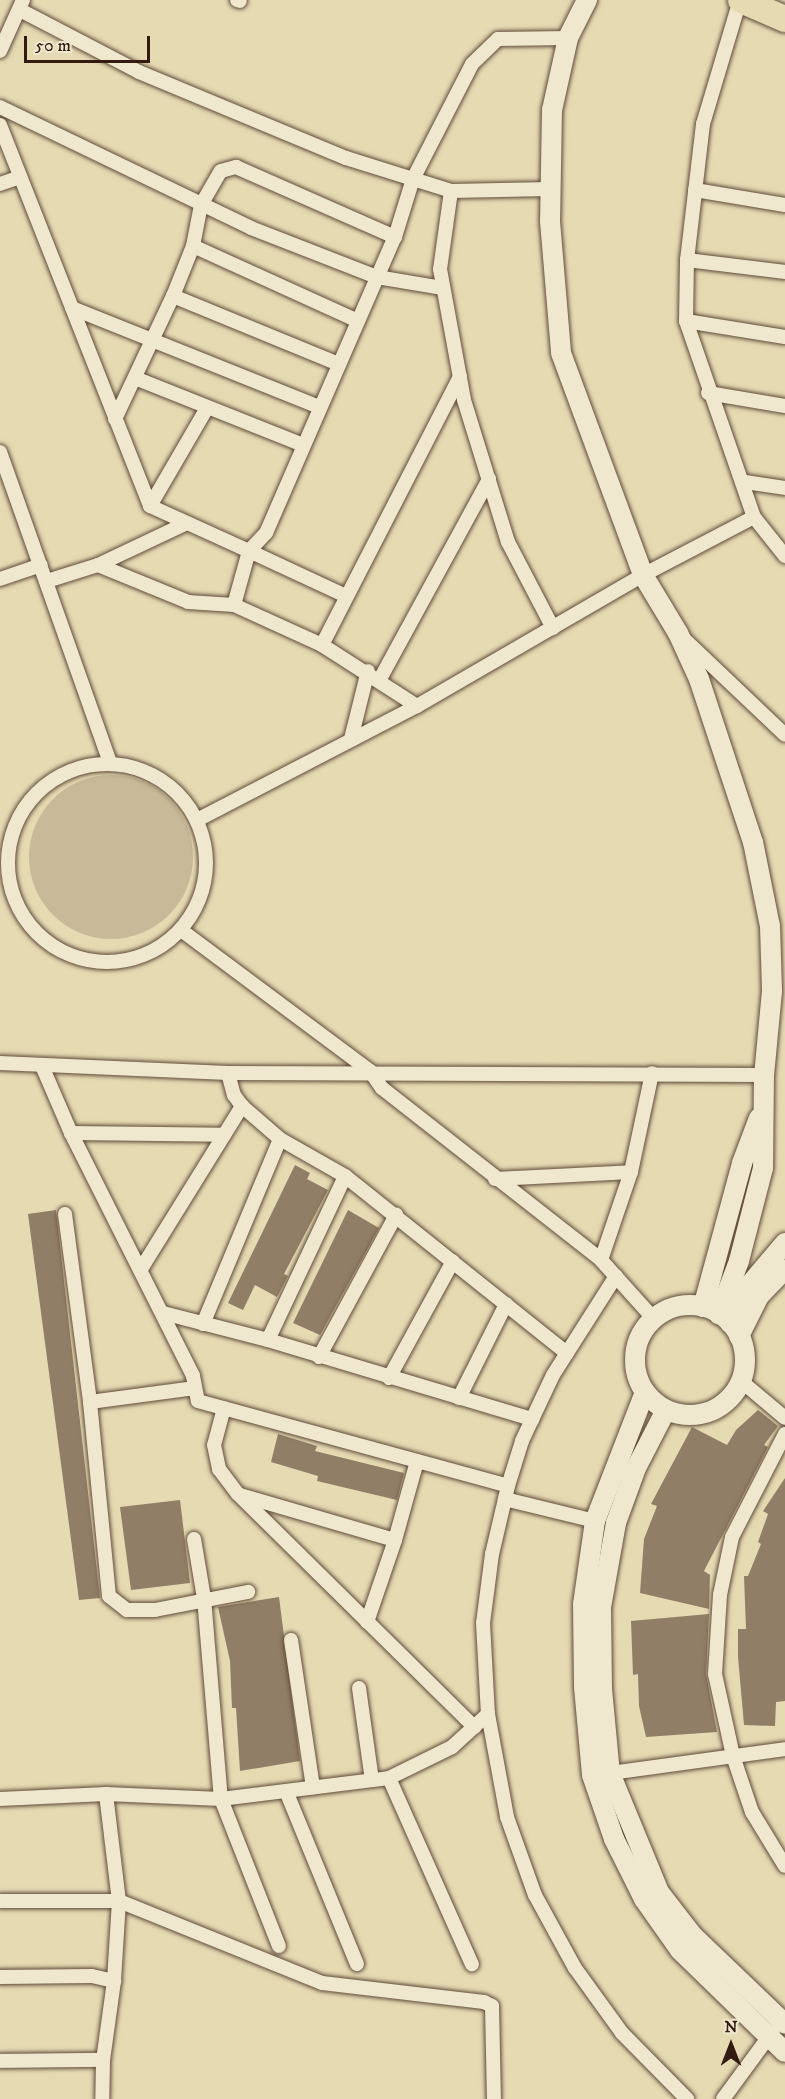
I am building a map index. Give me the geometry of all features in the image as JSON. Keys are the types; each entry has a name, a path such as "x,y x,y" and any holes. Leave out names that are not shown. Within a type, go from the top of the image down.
{"highway":[{"path":"741,0 785,19"}],"street":[{"path":"587,0 568,38 552,110 550,189 561,353 643,575 678,633 699,679 753,842 770,926 772,991 764,1075 763,1168 723,1320 744,1351 741,1382 732,1397 701,1414 666,1410 645,1392 635,1362 644,1331 654,1319 669,1310 723,1320 759,1296 785,1269"},
{"path":"741,0 702,124 687,260 686,321 708,393 745,482 753,517 785,556"},
{"path":"0,51 21,5 139,72 346,158 451,191 550,189"},
{"path":"234,605 249,551 266,533 395,237 413,179 472,64 498,39 568,38"},
{"path":"0,107 201,205 377,277 444,288"},
{"path":"0,125 150,506 346,596"},
{"path":"115,418 173,296 193,246 201,205 221,171 231,166 395,237"},
{"path":"0,184 20,177"},
{"path":"695,190 785,205"},
{"path":"451,191 440,269 460,376 508,542 553,628"},
{"path":"193,246 358,321"},
{"path":"687,260 785,272"},
{"path":"173,296 339,364"},
{"path":"72,308 320,407"},
{"path":"686,321 785,337"},
{"path":"322,645 460,376"},
{"path":"135,378 303,445"},
{"path":"708,393 785,406"},
{"path":"150,506 207,408"},
{"path":"0,452 110,763"},
{"path":"351,739 374,675 489,479"},
{"path":"745,482 785,488"},
{"path":"197,820 417,706 643,575 753,517"},
{"path":"47,580 98,566 188,522"},
{"path":"0,579 41,565"},
{"path":"98,566 188,602 234,605 322,645 374,675 417,706"},
{"path":"678,633 785,735"},
{"path":"110,763 137,768 161,780 182,797 197,820 207,866 203,889 181,930 158,948 132,959 103,962 75,957 49,945 28,925 14,901 3,873 8,844 14,827 33,795 56,777 82,766 110,763"},
{"path":"181,930 370,1071 382,1088 601,1260 654,1319"},
{"path":"0,1063 228,1073 370,1071 764,1075"},
{"path":"42,1066 71,1132 163,1313 195,1388 198,1401 417,1461 595,1521"},
{"path":"228,1073 234,1095 242,1106 280,1139 345,1176 567,1353"},
{"path":"601,1260 631,1172 652,1073"},
{"path":"141,1269 242,1106"},
{"path":"71,1132 225,1135"},
{"path":"202,1324 280,1139"},
{"path":"495,1179 631,1172"},
{"path":"268,1341 345,1176"},
{"path":"65,1214 90,1402 109,1596 127,1610 155,1610 204,1598 248,1592"},
{"path":"318,1357 396,1215"},
{"path":"723,1320 747,1287 785,1243"},
{"path":"389,1378 453,1261"},
{"path":"616,1276 567,1353 532,1419 507,1492 483,1623 488,1714 507,1817 535,1895 575,1968 622,2033 687,2099"},
{"path":"459,1398 506,1304"},
{"path":"163,1313 268,1341 532,1419"},
{"path":"741,1382 785,1418"},
{"path":"90,1402 195,1388"},
{"path":"645,1392 595,1521 583,1604 584,1687 614,1839 644,1899 680,1950 785,2052"},
{"path":"224,1408 213,1445 219,1469 238,1494 474,1727"},
{"path":"666,1410 636,1468 616,1523 601,1607 601,1774 659,1892 693,1936 784,2021 768,2037 723,2099"},
{"path":"785,1434 732,1537 720,1595 715,1674 733,1756 752,1812 785,1866"},
{"path":"367,1622 395,1540 417,1461"},
{"path":"238,1494 395,1540"},
{"path":"194,1539 204,1598 221,1799 279,1946"},
{"path":"291,1640 313,1787"},
{"path":"359,1688 372,1780"},
{"path":"0,1799 106,1794 221,1799 389,1778 452,1747 488,1714"},
{"path":"601,1774 785,1749"},
{"path":"389,1778 472,1964"},
{"path":"286,1791 357,1964"},
{"path":"102,2099 102,2060 114,1981 120,1901 106,1794"},
{"path":"0,1900 120,1901 321,1983 484,2002 492,2006 494,2099"},
{"path":"0,1977 92,1976 114,1981"},
{"path":"0,2061 102,2060"}],"shaded area":[{"path":"111,775 142,782 169,799 186,826 193,857 186,888 169,915 142,932 111,939 80,932 53,915 36,888 29,857 36,826 53,799 80,782"}],"building":[{"path":"295,1165 310,1173 307,1179 328,1190 284,1274 288,1276 277,1297 255,1285 243,1310 228,1303"},
{"path":"56,1210 100,1598 79,1600 28,1214"},
{"path":"348,1210 379,1228 320,1335 293,1323"},
{"path":"758,1410 778,1426 764,1445 768,1447 704,1571 710,1575 709,1609 640,1593 644,1539 657,1506 651,1504 692,1427 727,1445 736,1430"},
{"path":"278,1434 317,1446 315,1451 404,1473 397,1500 317,1481 318,1476 271,1462"},
{"path":"785,1478 785,1701 776,1702 775,1726 744,1725 738,1629 746,1629 744,1576 748,1576 761,1544 758,1542 768,1514 763,1511"},
{"path":"180,1500 190,1583 131,1590 120,1507"},
{"path":"279,1597 300,1761 240,1771 236,1708 232,1708 230,1661 218,1607"},
{"path":"709,1614 706,1674 717,1732 646,1737 639,1706 638,1674 633,1675 631,1621"}]}
